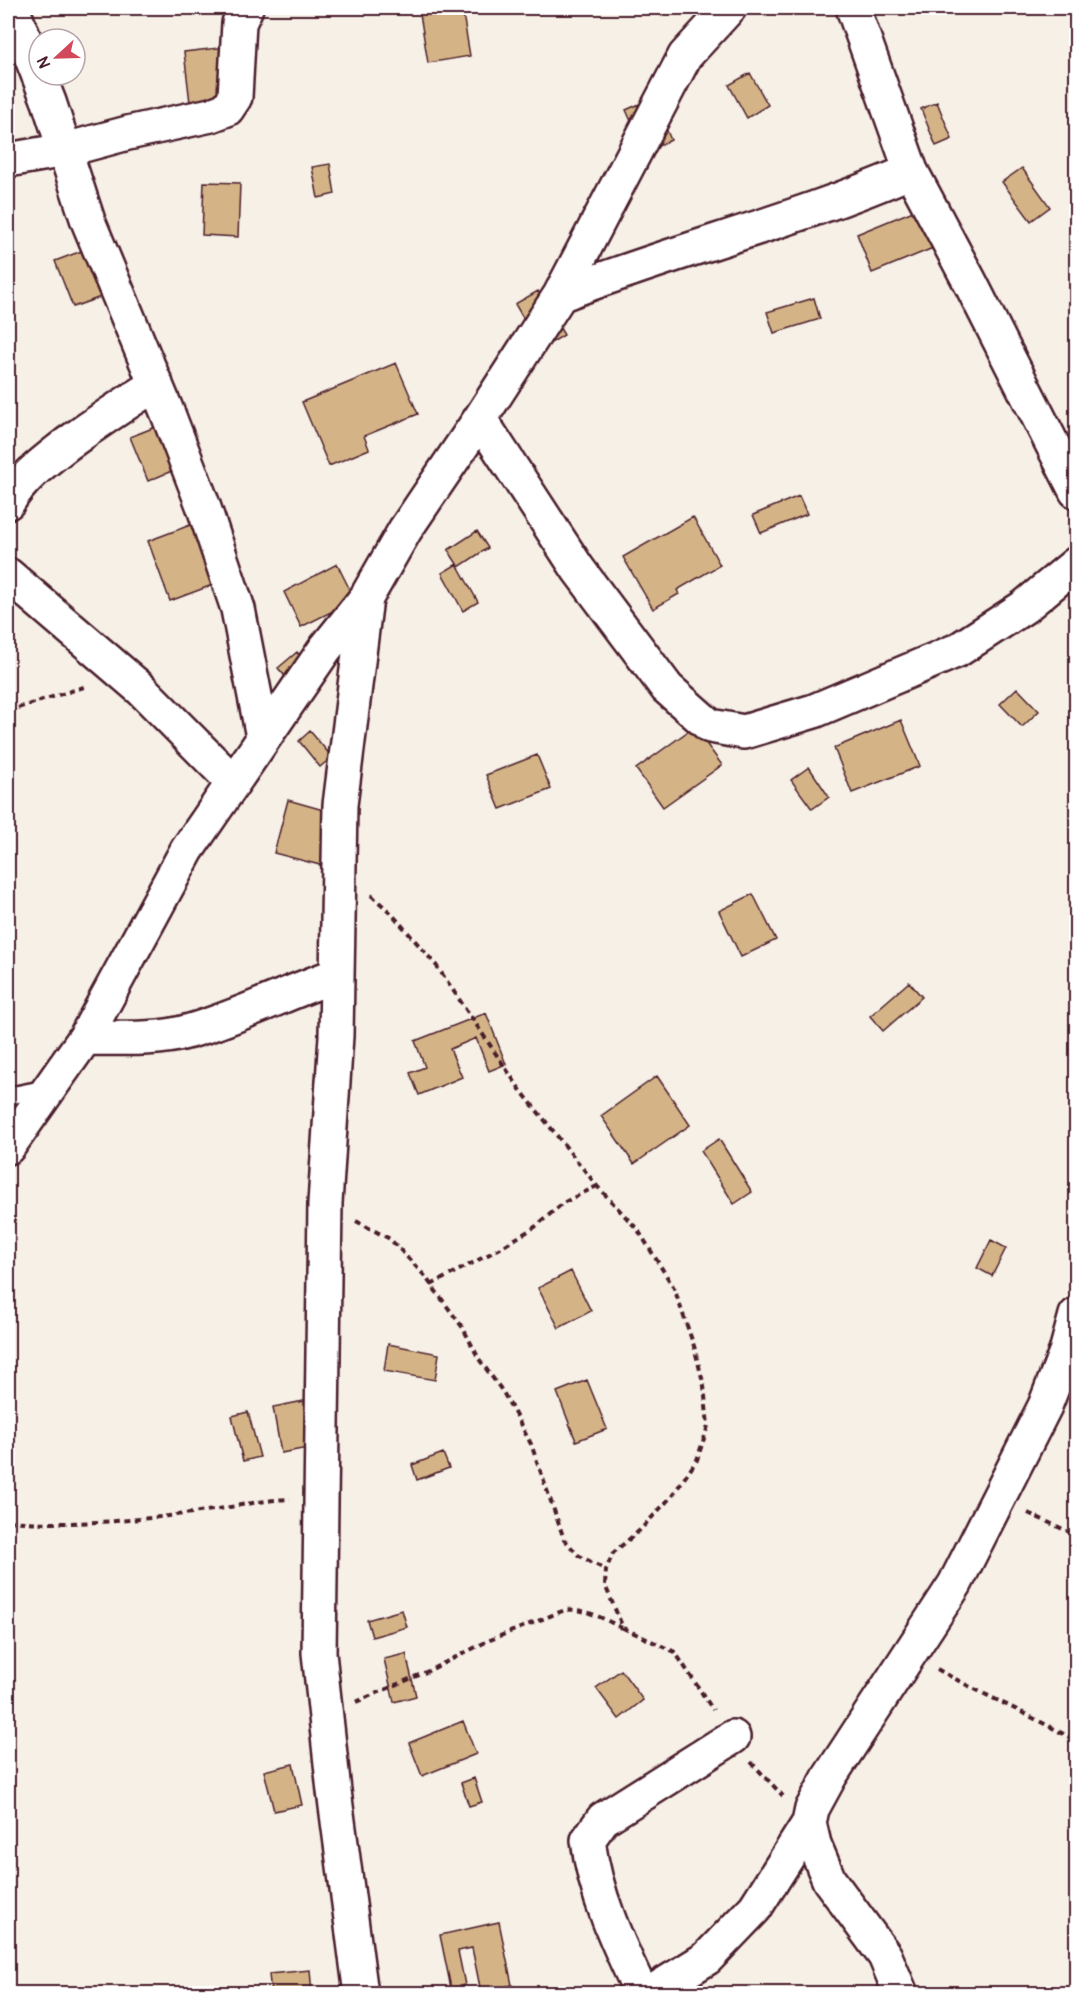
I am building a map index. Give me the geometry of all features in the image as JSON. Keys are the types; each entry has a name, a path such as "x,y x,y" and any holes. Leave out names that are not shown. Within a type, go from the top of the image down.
{"street":[{"path":"12,8 49,102 88,221 156,384 203,505 238,609 263,737"},
{"path":"8,160 65,150 128,133 211,115 226,109 235,97 239,23 246,8"},
{"path":"8,1147 85,1038 187,850 325,649 366,598 405,530 560,295 685,57 729,8"},
{"path":"853,8 911,171 1077,491"},
{"path":"560,295 610,275 802,214 858,194 911,171"},
{"path":"8,502 18,485 37,467 102,419 156,384"},
{"path":"480,419 578,569 653,670 667,688 710,726 744,732 814,711 958,650 1024,607 1077,564"},
{"path":"8,575 127,677 232,782"},
{"path":"362,1994 325,1716 319,1653 325,1203 336,1036 340,805 366,598"},
{"path":"85,1038 150,1037 189,1032 337,975"},
{"path":"649,1994 707,1958 755,1908 809,1822 812,1809 830,1776 955,1584 1045,1406 1066,1352 1077,1315"},
{"path":"642,1994 618,1946 600,1900 588,1840 603,1819 733,1737"},
{"path":"809,1822 814,1844 829,1880 885,1956 901,1994"}],"lane":[{"path":"8,1096 51,1087"}],"path":[{"path":"8,711 80,687 127,677"},
{"path":"339,866 391,913 436,965 519,1088 597,1186 638,1230 674,1288 694,1346 704,1386 708,1426 697,1460 672,1496 640,1530 613,1553 606,1570 605,1585 623,1628"},
{"path":"431,1285 535,1227 563,1203 597,1186"},
{"path":"325,1203 390,1239 424,1275 463,1328 479,1359 503,1392 531,1444 564,1539 578,1554 606,1570"},
{"path":"8,1521 46,1524 128,1522 267,1500 320,1498"},
{"path":"999,1499 1077,1535"},
{"path":"325,1716 426,1672 490,1640 565,1610 576,1609 596,1615 675,1652 707,1702 754,1766 809,1822"},
{"path":"910,1654 983,1695 1019,1710 1077,1741"}],"building":[{"path":"419,8 462,8 470,56 428,63"},
{"path":"227,47 234,106 191,111 184,52"},
{"path":"750,73 768,105 747,118 729,85"},
{"path":"653,98 671,140 645,152 626,110"},
{"path":"937,102 952,139 936,146 921,109"},
{"path":"330,164 335,194 318,198 312,167"},
{"path":"1022,168 1050,207 1031,221 1002,182"},
{"path":"204,182 240,183 238,237 202,235"},
{"path":"918,209 933,248 872,273 857,234"},
{"path":"95,246 112,293 73,307 55,261"},
{"path":"538,291 564,335 541,349 515,304"},
{"path":"814,298 820,319 774,333 767,312"},
{"path":"396,363 418,414 364,436 369,449 329,466 302,402"},
{"path":"168,422 186,465 148,481 130,437"},
{"path":"799,496 807,514 761,533 753,515"},
{"path":"693,517 720,565 677,590 679,594 653,609 623,557"},
{"path":"193,524 215,584 170,601 148,541"},
{"path":"477,531 488,548 459,567 448,550"},
{"path":"337,564 355,600 301,627 284,592"},
{"path":"457,564 478,602 463,611 442,573"},
{"path":"297,652 322,681 303,697 278,668"},
{"path":"1017,688 1039,711 1022,727 1000,704"},
{"path":"901,720 920,766 852,793 834,748"},
{"path":"694,727 722,765 663,807 636,769"},
{"path":"310,731 332,757 320,767 299,741"},
{"path":"537,755 551,789 500,809 486,775"},
{"path":"809,767 829,797 812,809 791,780"},
{"path":"288,800 334,813 320,865 274,853"},
{"path":"753,894 776,940 741,957 719,911"},
{"path":"909,982 922,997 883,1031 870,1016"},
{"path":"486,1013 506,1064 489,1071 476,1038 450,1049 462,1077 419,1095 410,1073 425,1067 415,1041"},
{"path":"657,1076 690,1125 634,1164 601,1116"},
{"path":"719,1139 752,1192 734,1204 701,1151"},
{"path":"991,1240 1006,1248 992,1276 977,1268"},
{"path":"571,1271 591,1311 559,1328 538,1288"},
{"path":"388,1344 439,1354 435,1380 384,1371"},
{"path":"587,1380 607,1429 576,1441 557,1392"},
{"path":"304,1401 313,1447 281,1453 273,1407"},
{"path":"248,1412 260,1457 243,1461 232,1416"},
{"path":"443,1453 449,1468 417,1480 412,1465"},
{"path":"402,1610 407,1627 372,1637 367,1620"},
{"path":"406,1654 416,1696 394,1702 384,1659"},
{"path":"621,1670 643,1700 619,1719 596,1688"},
{"path":"463,1721 476,1754 422,1776 409,1743"},
{"path":"293,1764 302,1805 274,1811 264,1771"},
{"path":"474,1778 482,1802 469,1806 461,1783"},
{"path":"499,1922 512,1985 481,1992 472,1948 458,1951 465,1985 451,1988 440,1935"},
{"path":"310,1970 312,1994 271,1994 269,1974"}]}
